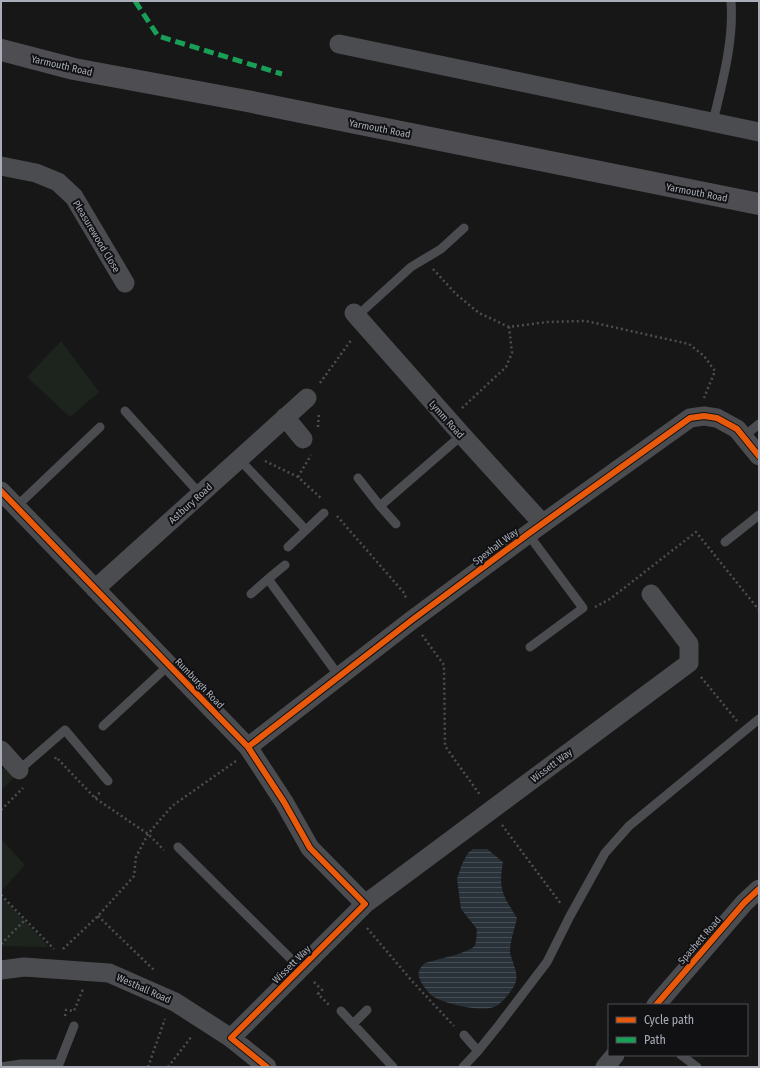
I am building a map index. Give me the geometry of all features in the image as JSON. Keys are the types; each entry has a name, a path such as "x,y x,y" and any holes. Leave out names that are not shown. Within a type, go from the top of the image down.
{"highway":[{"name":"Yarmouth Road","path":"1,50 74,69 247,101 759,204"}],"street":[{"path":"339,44 759,132"},
{"name":"Pleasurewood Close","path":"1,166 36,172 58,182 74,197 125,283"},
{"name":"Lymm Road","path":"355,314 462,435 535,529"},
{"name":"Astbury Road","path":"95,589 307,398"},
{"path":"704,416 717,418 737,429 759,456"},
{"name":"Spexhall Way","path":"249,749 412,620 535,529 690,418 704,416"},
{"path":"285,417 303,439"},
{"name":"Rumburgh Road","path":"1,491 249,749 284,802 310,848 360,909"},
{"path":"651,594 689,644 689,663"},
{"name":"Wissett Way","path":"232,1038 360,909 689,663"},
{"path":"1,750 24,777"},
{"name":"Spashett Road","path":"657,1004 744,903 759,889"},
{"name":"Westhall Road","path":"1,970 24,967 109,973 174,1002 232,1038 266,1067"},
{"path":"605,1067 614,1056"}],"lane":[{"path":"713,122 727,63 732,18 731,1"},
{"path":"355,314 411,267 441,249 464,228"},
{"path":"125,411 200,494"},
{"path":"744,437 759,424"},
{"path":"17,506 100,427"},
{"path":"380,506 462,435"},
{"path":"243,455 306,530"},
{"path":"358,478 396,524"},
{"path":"288,546 328,512"},
{"path":"724,542 759,515"},
{"path":"530,647 583,608 535,529"},
{"path":"251,594 284,565"},
{"path":"268,579 340,676"},
{"path":"102,726 169,665"},
{"path":"463,1067 478,1051 547,962 570,916 605,853 629,826 759,719"},
{"path":"24,777 65,730 108,781"},
{"path":"178,847 301,969"},
{"path":"353,1024 367,1010"},
{"path":"341,1011 393,1067"},
{"path":"1,1067 20,1064 59,1064 74,1026"},
{"path":"464,1035 478,1051"},
{"path":"682,1056 697,1067"}],"path":[{"path":"423,259 456,294 479,313 509,327 548,322 586,321 689,344 704,356 715,371 702,402 704,416"},
{"path":"449,421 506,367 512,353 509,327"},
{"path":"243,455 298,477 327,504"},
{"path":"328,512 405,594 412,620 444,665 444,746 570,916"},
{"path":"583,608 592,609 610,599 696,532 759,610"},
{"path":"689,663 745,730"},
{"path":"63,949 98,916 134,876 136,857 148,834 172,806 249,749"},
{"path":"51,763 56,758 95,798 148,834 165,851 178,847"},
{"path":"1,810 24,777"},
{"path":"1,895 54,950"},
{"path":"360,909 412,981 464,1035"},
{"path":"98,916 159,976"},
{"path":"1,944 25,920"},
{"path":"301,969 322,990 318,994 337,1013 341,1011"},
{"path":"74,1026 63,1023 66,1010 74,1011 83,988"},
{"path":"148,1067 165,1019"},
{"path":"168,1067 194,1034"}],"shaded area":[{"path":"61,341 99,392 70,417 27,377"},
{"path":"5,768 14,778 1,790 1,770"},
{"path":"1,839 25,865 1,891"},
{"path":"473,849 487,849 503,862 501,879 503,892 517,918 510,951 516,973 516,982 504,1000 496,1006 483,1009 455,1005 440,1000 429,993 419,978 420,969 425,963 467,951 475,945 477,929 461,909 457,879 462,864 468,853"},
{"path":"1,896 49,947 1,946"}],"marked path":[{"path":"135,1 158,36 282,74"}],"cycle path":[{"path":"248,747 412,620 528,534 690,418 704,416 717,418 737,429 759,456"},
{"path":"1,491 248,747 284,802 310,848 365,904 231,1038 267,1067"},
{"path":"657,1004 744,903 759,889"}]}
